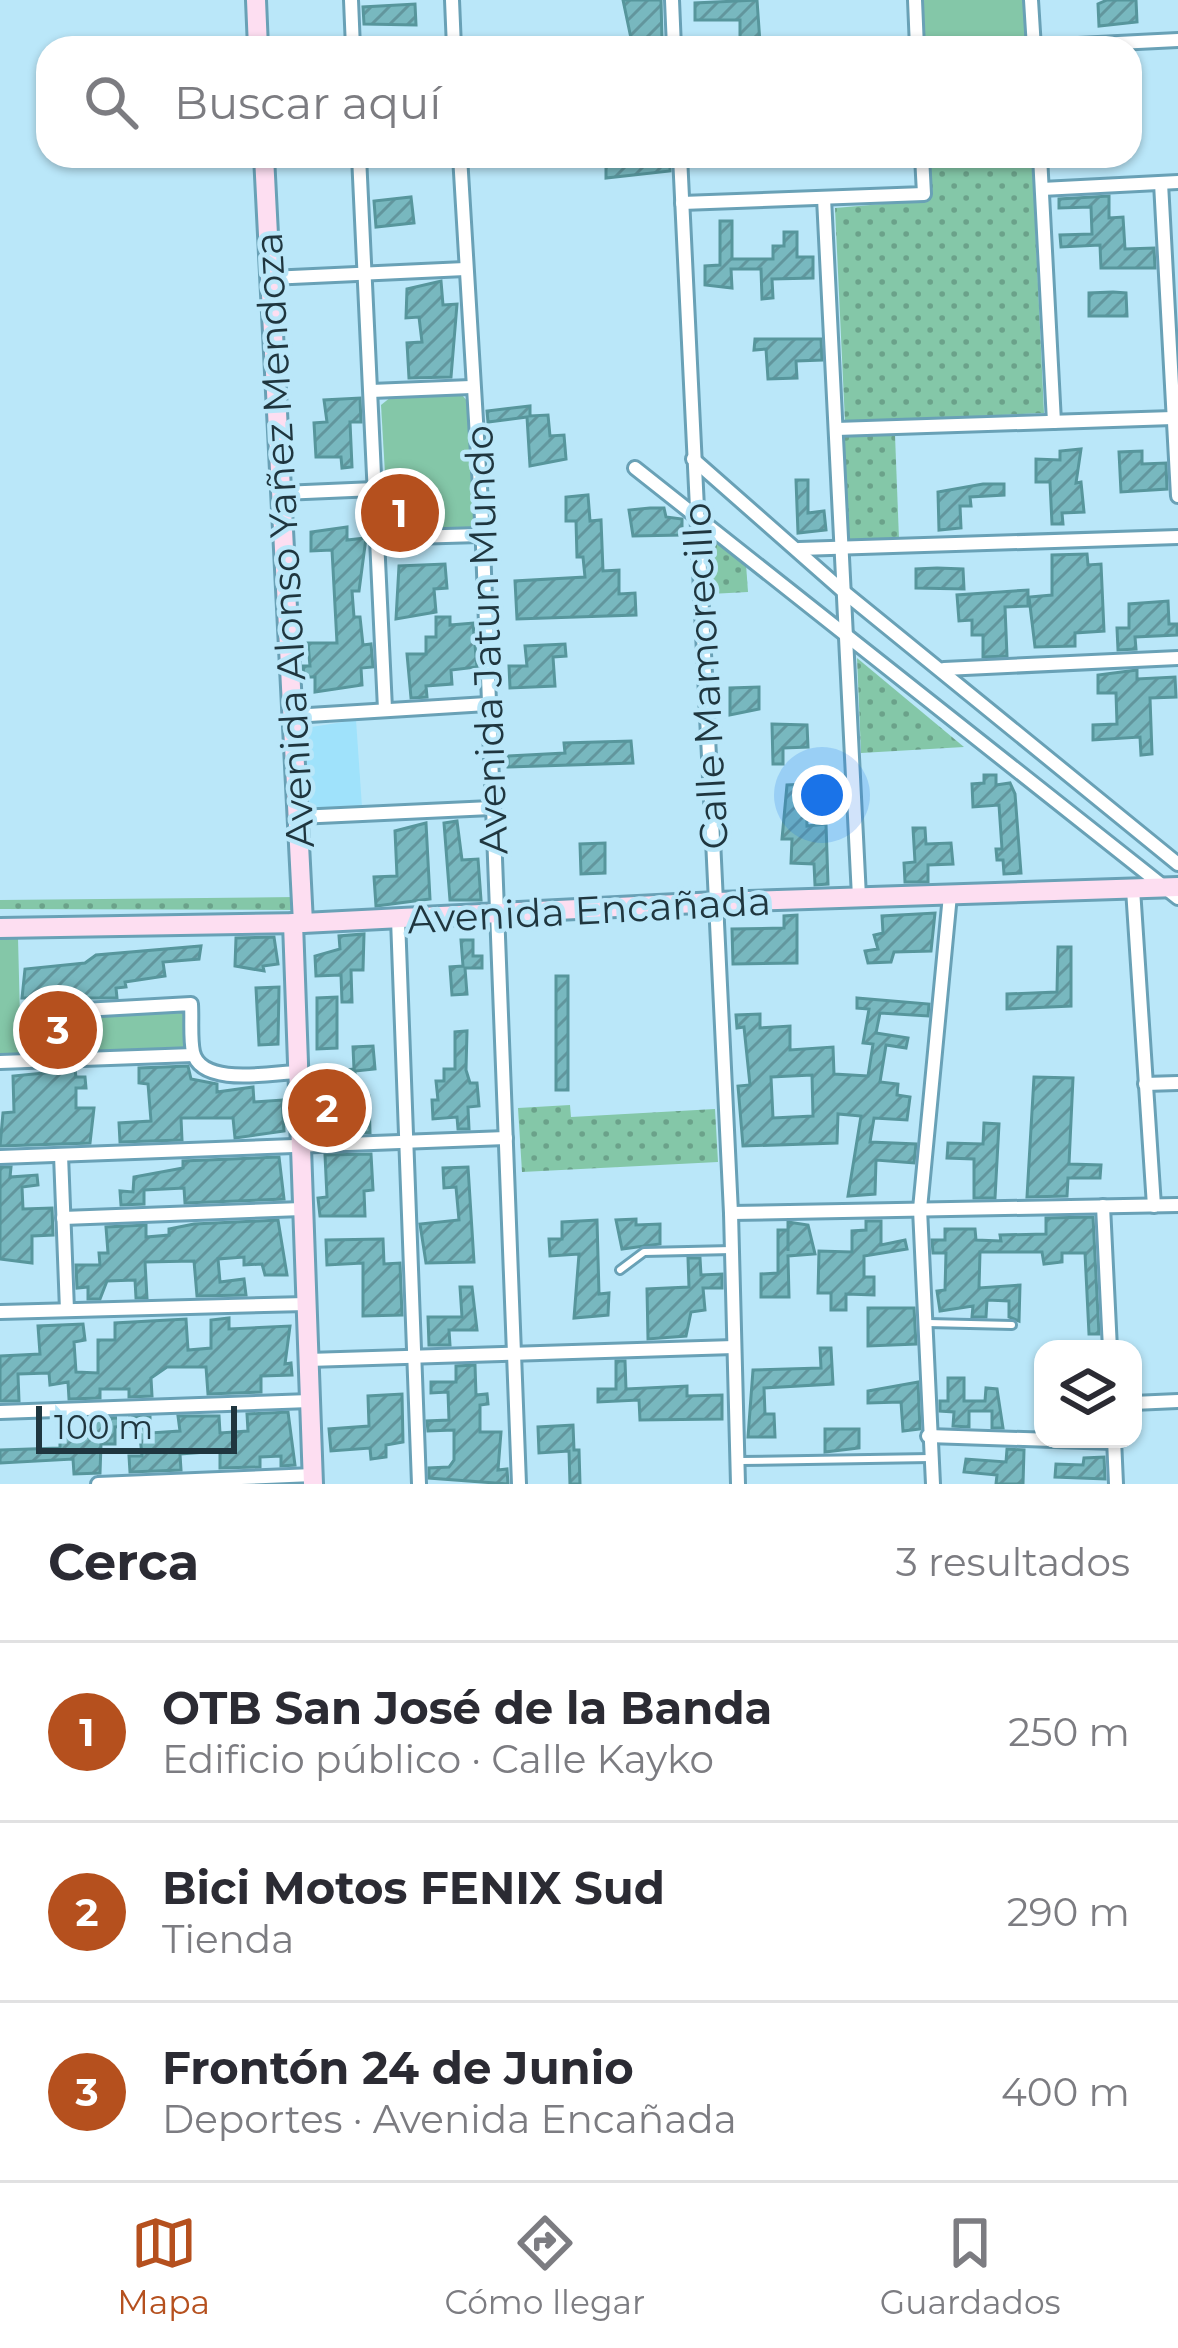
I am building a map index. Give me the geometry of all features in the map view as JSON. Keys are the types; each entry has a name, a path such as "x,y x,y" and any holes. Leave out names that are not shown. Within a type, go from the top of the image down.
{"main road":[{"path":"256,0 258,36"},
{"name":"Avenida Alonso Yañez Mendoza","path":"265,168 298,817 297,1072 313,1480"},
{"name":"Avenida Encañada","path":"0,928 298,923 717,902 1174,891"}],"street":[{"path":"351,0 352,36"},
{"path":"452,0 454,36"},
{"path":"672,0 674,36"},
{"path":"915,0 916,36"},
{"path":"1031,0 1033,36"},
{"path":"1142,42 1178,40"},
{"path":"360,168 385,709"},
{"name":"Avenida Jatun Mundo","path":"461,168 498,915 518,1484"},
{"name":"Calle Mamorecillo","path":"681,168 731,1213 738,1484"},
{"path":"682,203 924,194 923,168"},
{"path":"1041,168 1054,422"},
{"path":"1042,189 1178,182"},
{"path":"1161,183 1178,496"},
{"path":"824,198 860,897"},
{"path":"270,278 465,269"},
{"path":"370,391 471,387"},
{"path":"836,429 1173,418"},
{"path":"693,459 844,592 1178,864"},
{"path":"635,468 696,511 1174,891"},
{"path":"282,493 375,488"},
{"path":"377,538 480,535"},
{"path":"799,549 1178,537"},
{"path":"943,669 1178,658"},
{"path":"293,716 487,704"},
{"path":"298,817 491,808"},
{"path":"1133,889 1154,1206"},
{"path":"933,1484 920,1209 950,896"},
{"path":"398,919 418,1484"},
{"path":"47,1012 191,1004 193,1055 200,1067 218,1074 297,1072"},
{"path":"0,1062 193,1055"},
{"path":"1145,1084 1178,1083"},
{"path":"0,1157 506,1138"},
{"path":"61,1155 67,1310"},
{"path":"731,1213 1178,1205"},
{"path":"1103,1206 1110,1340"},
{"path":"63,1218 302,1209"},
{"path":"0,1312 306,1304"},
{"path":"308,1360 734,1347"},
{"path":"0,1412 310,1401"},
{"path":"1142,1403 1178,1401"},
{"path":"928,1436 1034,1439"},
{"path":"1114,1448 1116,1484"},
{"path":"98,1484 313,1480"}],"lane":[{"path":"620,1270 644,1252 732,1250"},
{"path":"925,1323 1012,1325"},
{"path":"737,1461 930,1458"}],"shaded area":[{"path":"356,720 362,807 315,810 307,802 305,728"}],"green space":[{"path":"922,0 1026,0 1027,36 924,36"},
{"path":"929,168 1033,168 1044,413 845,422 835,208 930,200"},
{"path":"462,395 469,403 475,522 469,530 394,532 388,525 381,405 391,397"},
{"path":"895,435 899,539 848,541 844,437"},
{"path":"707,528 746,564 748,592 710,594"},
{"path":"857,658 964,747 861,753"},
{"path":"296,897 296,910 0,909 0,900"},
{"path":"0,938 18,938 20,1017 184,1009 184,1047 0,1054"},
{"path":"570,1105 571,1117 715,1109 718,1162 522,1172 518,1108"}],"building":[{"path":"623,0 661,0 662,36 631,36"},
{"path":"757,0 760,36 740,36 740,20 695,20 695,3"},
{"path":"1136,0 1137,22 1099,26 1098,4"},
{"path":"415,4 416,25 364,24 363,7"},
{"path":"606,168 670,168 670,171 606,178"},
{"path":"1109,196 1109,218 1123,217 1125,249 1154,248 1155,268 1101,268 1100,245 1061,247 1060,235 1092,234 1091,207 1059,208 1059,199"},
{"path":"411,197 414,223 376,227 374,201"},
{"path":"720,221 732,221 732,259 773,259 773,246 784,246 784,232 797,232 797,257 813,257 813,278 772,279 773,298 762,299 761,269 731,269 732,288 705,285 705,266 720,265"},
{"path":"441,281 443,305 457,304 451,377 409,378 407,343 422,342 419,317 406,318 407,289"},
{"path":"1089,293 1126,293 1127,316 1089,316"},
{"path":"755,339 821,339 822,360 796,361 797,378 768,379 766,349 754,350"},
{"path":"360,398 361,422 350,422 352,467 342,468 341,457 316,457 314,423 327,422 324,400"},
{"path":"530,406 530,416 548,415 550,436 564,435 566,459 530,466 527,417 488,422 487,411"},
{"path":"1081,449 1076,483 1081,482 1084,512 1062,513 1063,524 1052,524 1050,482 1036,482 1036,459 1060,460 1060,451"},
{"path":"1142,451 1142,464 1166,463 1167,489 1121,492 1119,452"},
{"path":"796,480 808,480 808,513 824,511 826,530 798,533"},
{"path":"1004,484 1004,495 970,497 971,506 960,506 961,528 939,530 938,492"},
{"path":"588,495 590,521 601,520 603,571 619,570 619,594 635,593 636,615 517,619 515,581 585,577 583,557 577,557 576,521 566,521 566,497"},
{"path":"423,498 424,526 396,527 395,499"},
{"path":"664,508 666,517 682,519 682,535 633,536 629,510"},
{"path":"347,527 347,540 366,538 359,591 352,591 354,617 360,617 363,645 371,644 373,667 361,668 362,685 315,692 315,677 304,677 303,666 310,666 308,643 337,643 332,550 311,551 311,532"},
{"path":"1087,554 1088,565 1101,564 1104,631 1075,633 1075,646 1035,647 1029,597 1052,595 1052,555"},
{"path":"445,564 447,588 434,589 436,612 396,619 399,566"},
{"path":"916,569 963,569 964,589 916,588"},
{"path":"1028,590 1028,606 1005,607 1007,656 983,657 983,635 972,635 972,620 959,621 957,595"},
{"path":"1168,601 1169,624 1177,624 1177,635 1135,637 1136,649 1118,650 1117,628 1129,628 1129,604"},
{"path":"436,617 450,617 450,625 473,623 477,667 451,670 452,684 426,686 427,697 411,698 407,654 426,654 426,637 436,637"},
{"path":"565,644 566,656 553,657 555,686 510,688 509,666 527,666 525,646"},
{"path":"1137,670 1137,679 1175,677 1176,697 1150,698 1152,754 1141,755 1140,737 1093,740 1093,725 1117,724 1116,693 1098,693 1098,675"},
{"path":"759,687 759,709 730,715 730,688"},
{"path":"772,724 807,725 808,747 783,748 783,764 773,764"},
{"path":"631,741 633,763 508,767 508,756 565,753 564,743"},
{"path":"984,775 996,775 996,785 1010,783 1015,794 1021,873 1004,874 1003,860 997,860 996,849 1002,849 999,805 973,807 972,784 984,783"},
{"path":"806,784 807,826 826,824 828,884 815,885 814,864 791,863 792,839 782,839 787,785"},
{"path":"457,821 462,860 478,859 481,900 450,900 444,823"},
{"path":"426,823 430,899 376,906 374,877 397,876 395,831"},
{"path":"913,828 925,828 926,844 951,843 953,864 928,865 928,882 905,882 904,863 915,862"},
{"path":"605,843 605,873 581,874 580,844"},
{"path":"935,913 931,951 894,952 891,962 868,963 865,951 878,949 874,935 883,933 882,916"},
{"path":"797,915 797,963 733,964 732,929 784,928 784,916"},
{"path":"364,934 363,970 351,970 352,1002 342,1002 341,975 316,976 315,956 340,949 339,936"},
{"path":"274,937 278,964 263,966 264,971 235,966 236,938"},
{"path":"461,940 473,940 473,956 482,956 482,968 465,968 467,994 452,995 450,967 463,966"},
{"path":"201,946 199,959 163,962 165,976 125,982 126,987 116,988 117,998 22,998 25,969 85,963 96,955"},
{"path":"1058,947 1071,947 1071,1006 1007,1009 1007,994 1057,992"},
{"path":"556,976 568,976 568,1090 556,1090"},
{"path":"279,987 278,1044 259,1045 256,988"},
{"path":"337,997 337,1048 317,1049 317,998"},
{"path":"857,998 929,1004 928,1016 880,1013 876,1033 908,1038 906,1048 886,1045 880,1082 898,1084 897,1095 910,1097 907,1120 874,1118 870,1142 916,1144 914,1163 876,1160 875,1194 848,1196 861,1116 838,1114 837,1143 743,1146 738,1086 750,1085 744,1027 737,1028 736,1015 760,1014 760,1028 790,1026 790,1050 833,1047 834,1074 868,1076 873,1044 863,1043 869,1009 857,1008","holes":["812,1075 813,1116 773,1118 771,1077"]},
{"path":"467,1031 466,1070 470,1083 477,1083 479,1106 468,1107 469,1129 458,1129 457,1117 433,1119 432,1100 438,1100 436,1081 444,1081 444,1069 455,1069 455,1032"},
{"path":"373,1046 375,1069 355,1071 355,1095 369,1096 370,1133 360,1132 360,1122 319,1123 317,1098 341,1098 339,1071 354,1069 353,1047"},
{"path":"188,1066 191,1079 217,1084 217,1092 253,1087 254,1102 282,1100 284,1131 235,1138 233,1118 181,1118 182,1140 120,1142 119,1123 151,1121 148,1084 139,1083 139,1068"},
{"path":"75,1070 76,1077 85,1077 86,1088 76,1088 76,1108 94,1108 90,1143 0,1146 3,1113 14,1112 13,1076"},
{"path":"1034,1077 1073,1078 1069,1164 1101,1165 1100,1178 1068,1178 1067,1196 1027,1197"},
{"path":"984,1123 999,1124 995,1198 974,1198 974,1159 947,1158 948,1143 983,1144"},
{"path":"371,1154 373,1190 364,1191 365,1216 320,1216 318,1198 327,1197 325,1155"},
{"path":"279,1157 284,1199 185,1203 184,1188 144,1190 144,1204 121,1205 120,1191 133,1192 134,1177 183,1168 183,1161"},
{"path":"0,1167 11,1167 10,1177 37,1175 38,1185 22,1187 23,1209 52,1208 53,1235 32,1236 32,1263 0,1259"},
{"path":"468,1167 474,1262 426,1263 420,1224 459,1220 456,1187 444,1188 443,1168"},
{"path":"1093,1217 1099,1334 1089,1334 1085,1253 1062,1253 1062,1262 1044,1264 1042,1252 980,1252 979,1288 1020,1285 1019,1321 1009,1317 1009,1301 987,1300 986,1317 972,1317 973,1306 940,1311 937,1291 945,1290 946,1253 933,1253 932,1240 945,1240 945,1229 975,1229 976,1240 1001,1241 1000,1235 1046,1234 1046,1218"},
{"path":"636,1219 636,1225 660,1224 660,1244 622,1249 616,1220"},
{"path":"278,1220 287,1275 265,1275 262,1264 244,1265 244,1257 218,1259 220,1282 244,1279 246,1295 197,1296 194,1261 145,1262 147,1298 136,1298 135,1280 107,1281 100,1299 88,1299 88,1287 77,1288 76,1265 100,1265 99,1253 108,1253 106,1227 146,1225 146,1237 169,1235 169,1229 194,1224"},
{"path":"597,1220 599,1294 609,1293 608,1315 574,1318 579,1254 550,1256 549,1239 562,1239 562,1222"},
{"path":"866,1221 881,1221 881,1245 905,1240 907,1249 864,1256 864,1277 874,1277 874,1295 846,1294 846,1310 831,1310 831,1293 818,1293 819,1251 852,1252 852,1231 866,1230"},
{"path":"788,1222 808,1225 815,1254 788,1256 789,1297 761,1297 761,1274 778,1273 778,1230 788,1230"},
{"path":"383,1239 384,1264 400,1263 402,1315 363,1316 363,1263 327,1265 326,1240"},
{"path":"688,1258 700,1258 701,1275 722,1274 722,1288 703,1288 705,1310 691,1312 686,1336 648,1339 647,1289 689,1287"},
{"path":"460,1287 472,1287 477,1330 449,1330 450,1345 429,1345 428,1317 462,1317"},
{"path":"868,1308 914,1308 916,1344 868,1346"},
{"path":"229,1318 229,1329 290,1326 285,1364 291,1363 292,1375 261,1376 261,1392 208,1394 206,1367 167,1367 151,1378 152,1396 129,1397 129,1389 100,1389 100,1398 69,1399 68,1382 50,1385 49,1373 18,1374 19,1401 0,1401 0,1356 40,1354 38,1326 83,1324 85,1340 74,1342 76,1372 98,1373 98,1340 115,1340 115,1323 186,1319 188,1350 211,1348 211,1320"},
{"path":"820,1348 831,1348 833,1384 764,1388 765,1414 774,1414 775,1437 748,1437 753,1370 821,1368"},
{"path":"616,1361 625,1361 626,1389 687,1386 687,1396 722,1395 722,1419 640,1420 639,1400 598,1402 598,1389 616,1389"},
{"path":"475,1365 476,1395 487,1394 488,1404 480,1405 480,1432 501,1432 498,1470 507,1469 508,1484 429,1478 429,1468 449,1467 454,1460 454,1430 428,1431 427,1421 449,1420 448,1392 431,1393 431,1382 456,1382 456,1366"},
{"path":"948,1378 964,1378 964,1401 985,1401 986,1388 997,1389 1003,1428 992,1428 992,1411 969,1411 969,1427 953,1426 954,1412 940,1411 940,1401 948,1401"},
{"path":"918,1382 920,1429 903,1431 901,1402 868,1403 868,1391"},
{"path":"402,1394 403,1442 386,1445 386,1457 371,1459 370,1448 331,1451 329,1429 369,1426 368,1396"},
{"path":"288,1412 295,1465 281,1466 281,1456 260,1457 260,1467 220,1468 220,1451 180,1454 181,1470 130,1472 129,1456 142,1456 139,1426 115,1427 115,1444 101,1444 100,1473 74,1474 73,1459 0,1463 0,1450 60,1448 60,1438 90,1437 89,1419 150,1417 150,1433 180,1431 178,1416 219,1416 220,1433 248,1431 247,1414"},
{"path":"573,1425 580,1484 570,1484 569,1451 539,1453 538,1427"},
{"path":"825,1429 859,1429 859,1448 825,1452"},
{"path":"1007,1449 1024,1450 1023,1484 996,1484 997,1475 964,1472 966,1459 1006,1462"},
{"path":"1104,1457 1105,1479 1055,1477 1056,1464 1083,1465 1084,1458"}],"place":[{"name":"OTB San José de la Banda","path":"400,513"},
{"name":"Frontón 24 de Junio","path":"58,1030"},
{"name":"Bici Motos FENIX Sud","path":"327,1108"}]}
